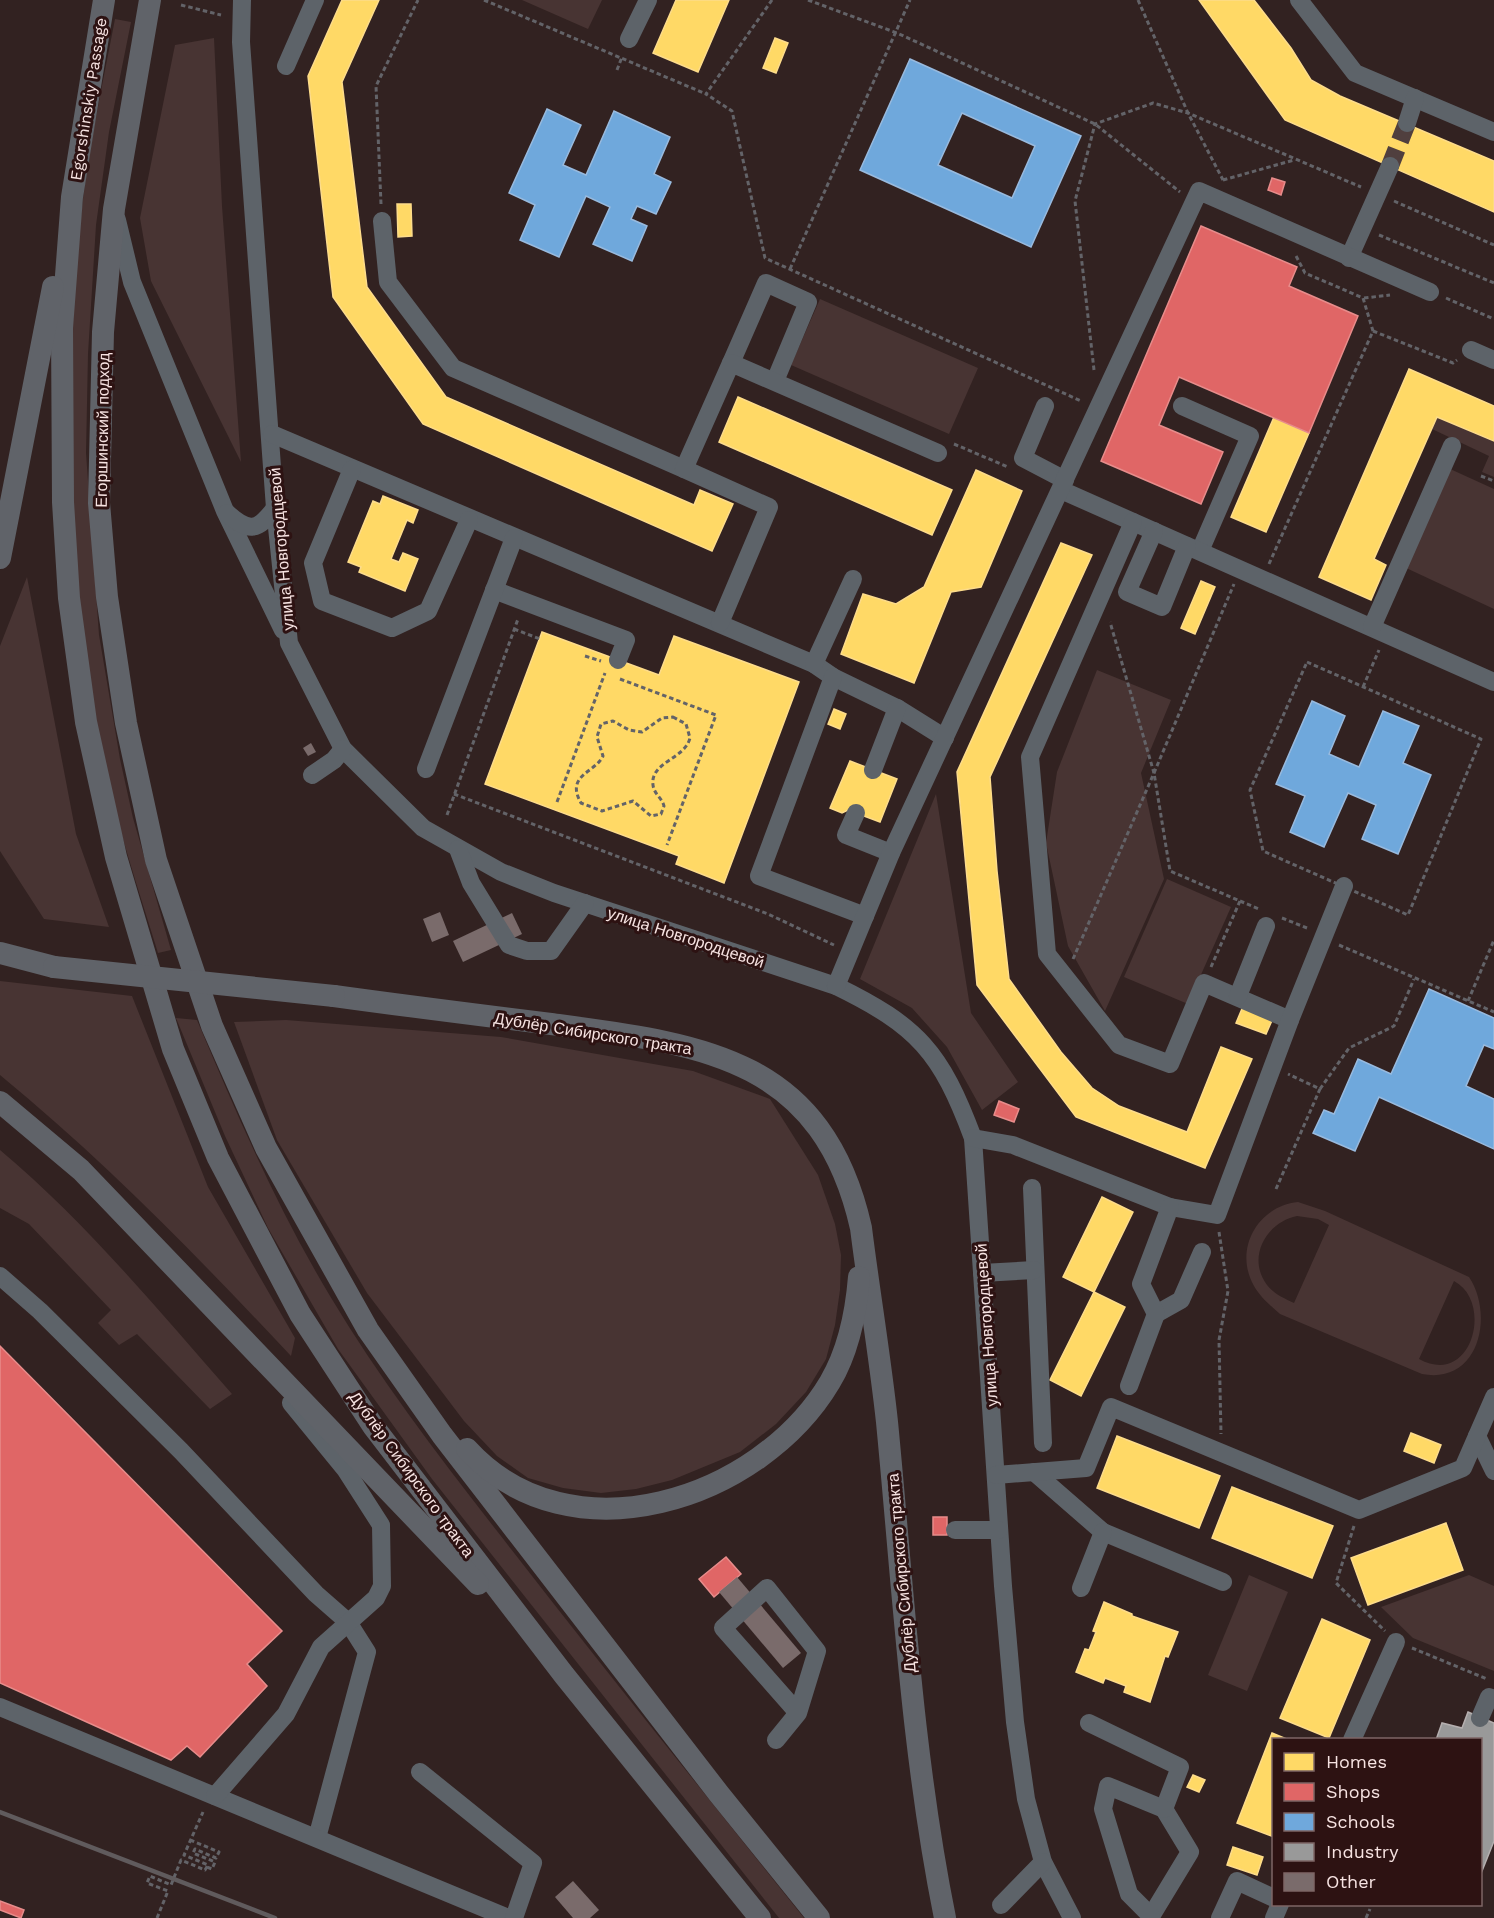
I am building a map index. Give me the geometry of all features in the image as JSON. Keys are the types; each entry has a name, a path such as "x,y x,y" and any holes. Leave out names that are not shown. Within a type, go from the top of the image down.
{"main road":[{"name":"Egorshinskiy Passage","path":"72,198 104,0"},
{"name":"Егоршинский подход","path":"150,0 114,209 104,332 99,503 107,597 125,712 156,860"},
{"path":"0,558 72,198"},
{"name":"Дублёр Сибирского тракта","path":"72,198 62,328 61,404 69,598 86,722 116,857 173,1049 218,1158 300,1314 373,1426 564,1675 760,1918"},
{"name":"Дублёр Сибирского тракта","path":"156,860 233,1077 266,1149 368,1330 442,1435 719,1794 819,1918"},
{"name":"Дублёр Сибирского тракта","path":"0,954 54,967"},
{"name":"Дублёр Сибирского тракта","path":"0,966 54,967 333,996 660,1040 735,1061 761,1075 794,1099 826,1140 855,1201 861,1228 886,1419 921,1766 931,1848 945,1918"},
{"path":"0,1102 81,1170 183,1280 359,1457 564,1675"},
{"name":"Дублёр Сибирского тракта","path":"312,1234 468,1450 483,1465 507,1482 549,1501 573,1507 616,1510 681,1497 716,1483 757,1461 785,1439 812,1408 830,1382 848,1341 857,1296 861,1228"}],"street":[{"name":"улица Новгородцевой","path":"242,0 241,42 272,434 275,508 289,643 343,749 423,828 501,872 585,903 836,986 903,1023 924,1043 960,1101 973,1138 999,1530 1015,1722 1026,1799 1043,1862 1072,1918"},
{"path":"286,66 315,0"},
{"path":"629,39 648,0"},
{"path":"1299,0 1355,73 1494,132"},
{"path":"1407,123 1415,98"},
{"path":"1349,258 1390,166"},
{"path":"836,986 891,853 1196,197 1217,198 1430,292"},
{"path":"114,209 132,282 225,511 289,643"},
{"path":"382,221 388,282 453,368 770,507 720,624"},
{"path":"684,469 766,283 808,302 775,381"},
{"path":"1471,350 1494,360"},
{"path":"731,363 938,453"},
{"path":"1046,406 1023,458 1063,485 1133,522 1494,681"},
{"path":"1154,531 1127,592 1162,607 1250,436 1182,406"},
{"path":"272,434 814,664 833,677 897,708 945,738"},
{"path":"1379,630 1452,447"},
{"path":"352,469 313,563 322,601 392,628 428,611 469,519"},
{"path":"225,511 242,526 253,528 261,524 275,508"},
{"path":"1133,522 1030,757 1047,954 1119,1045 1170,1064 1204,983 1290,1020"},
{"path":"426,769 514,538"},
{"path":"814,664 853,579"},
{"path":"494,590 626,640 618,660"},
{"path":"833,677 759,876 865,916"},
{"path":"879,773 884,745 897,708"},
{"path":"312,775 334,759 343,749"},
{"path":"861,815 846,835 891,853"},
{"path":"458,849 471,883 509,945 527,951 551,951 585,903"},
{"path":"973,1138 1013,1145 1170,1207 1217,1215 1290,1020 1344,886"},
{"path":"1238,996 1266,916"},
{"path":"1032,1188 1043,1443"},
{"path":"1156,1314 1141,1284 1170,1207"},
{"path":"1129,1386 1156,1314 1181,1300 1202,1252"},
{"path":"982,1274 1034,1270"},
{"path":"0,1276 65,1336 181,1451 316,1594 352,1619 367,1652 317,1838"},
{"path":"183,1280 312,1427 345,1468 381,1525 382,1586 376,1598 321,1647 286,1714 215,1796"},
{"path":"996,1475 1086,1468 1111,1407 1359,1510 1463,1468 1494,1397"},
{"path":"1477,1436 1494,1471"},
{"path":"1034,1472 1103,1532 1223,1582"},
{"path":"955,1530 999,1530"},
{"path":"1081,1588 1103,1532"},
{"path":"776,1740 798,1713 817,1651 767,1588 723,1629 798,1713"},
{"path":"1354,1738 1396,1641"},
{"path":"1480,1718 1489,1697 1494,1699"},
{"path":"0,1707 508,1918"},
{"path":"1089,1723 1180,1767 1164,1809"},
{"path":"420,1772 533,1863 514,1918"},
{"path":"1108,1786 1164,1809 1190,1852 1150,1917 1129,1894 1103,1809 1108,1786"},
{"path":"1001,1905 1043,1862"},
{"path":"1220,1918 1237,1881 1272,1897"},
{"path":"738,1891 743,1918"}],"path":[{"path":"382,221 376,86 418,0"},
{"path":"484,0 706,94 732,111 765,258 1098,409"},
{"path":"706,94 772,0"},
{"path":"808,0 897,33 1095,124 1196,197 1223,180 1296,159"},
{"path":"790,269 910,0"},
{"path":"1138,0 1188,113 1223,180 1217,198"},
{"path":"181,5 221,15"},
{"path":"1095,124 1153,103 1188,113 1494,245"},
{"path":"1095,124 1075,201 1098,409"},
{"path":"1363,228 1494,283"},
{"path":"1269,565 1373,331 1363,298 1305,273 1296,254 1285,250"},
{"path":"1373,331 1453,363 1471,350"},
{"path":"938,453 951,443 1017,471"},
{"path":"1481,476 1494,481"},
{"path":"1066,977 1240,569"},
{"path":"1101,594 1154,773 1170,871 1240,901 1266,916 1323,935 1344,948 1494,1012"},
{"path":"447,815 524,602"},
{"path":"514,629 540,639"},
{"path":"1363,687 1379,630"},
{"path":"557,801 608,664 585,656"},
{"path":"1306,662 1363,687 1481,739 1408,915 1263,851 1250,790 1306,662"},
{"path":"605,673 716,715 667,845"},
{"path":"673,717 688,726 690,736 687,747 659,768 654,777 654,790 664,806 658,816 651,816 633,801 602,811 590,809 580,801 577,792 579,779 585,771 600,762 603,756 597,733 602,723 613,721 629,730 642,732 662,718 673,717"},
{"path":"454,794 768,914 836,946"},
{"path":"1204,983 1240,901"},
{"path":"1468,1001 1494,940"},
{"path":"1276,1189 1320,1089 1349,1048 1394,1026 1414,978"},
{"path":"1273,1067 1320,1089"},
{"path":"1217,1215 1228,1292 1219,1340 1222,1453"},
{"path":"1359,1510 1335,1583 1396,1641 1494,1682"},
{"path":"190,1840 219,1852 216,1858 195,1849 194,1853 215,1862 212,1869 207,1866 184,1855 190,1840"},
{"path":"157,1918 168,1891 147,1883 150,1876 171,1885 181,1860 205,1870 207,1866"},
{"path":"1366,1918 1370,1909"}],"shaded area":[{"path":"522,0 602,0 588,29"},
{"path":"115,19 131,22 109,132 96,225 88,354 86,453 99,635 120,759 133,818 171,950 158,953 122,836 104,765 83,633 72,496 72,358 80,225 91,147"},
{"path":"214,38 222,206 241,462 151,281 140,218 175,45"},
{"path":"820,299 978,368 949,434 791,365"},
{"path":"1437,417 1494,441 1494,477 1482,472 1489,456 1432,429"},
{"path":"1448,468 1494,489 1494,609 1404,567"},
{"path":"27,577 76,834 109,927 44,919 0,851 0,646"},
{"path":"1097,670 1171,700 1141,773 1164,879 1105,1011 1068,946 1046,843 1057,772"},
{"path":"936,794 971,1013 1018,1082 982,1110 947,1047 912,1008 860,979"},
{"path":"1167,879 1231,907 1188,1004 1124,977"},
{"path":"0,981 132,996 208,1187 295,1338 291,1356 114,1176 0,1075"},
{"path":"176,1018 197,1020 242,1125 292,1228 350,1329 394,1394 547,1595 804,1918 779,1918 432,1479 338,1349 268,1228 225,1136"},
{"path":"286,1020 501,1037 693,1071 770,1099 818,1175 835,1224 841,1255 840,1290 835,1325 826,1359 806,1392 776,1424 740,1452 672,1480 636,1489 601,1493 563,1488 528,1478 497,1456 464,1421 367,1293 277,1140 234,1022"},
{"path":"0,1150 92,1237 232,1394 210,1409 137,1334 119,1345 98,1323 111,1310 29,1224 0,1208"},
{"path":"1298,1202 1325,1211 1469,1277 1477,1292 1480,1327 1477,1344 1469,1358 1457,1369 1442,1375 1422,1374 1280,1314 1254,1286 1248,1272 1246,1258 1253,1232 1271,1212 1284,1205","holes":["1297,1216 1318,1219 1329,1225 1294,1303 1279,1296 1267,1285 1261,1274 1259,1252 1263,1242 1277,1225","1454,1281 1466,1292 1473,1306 1474,1323 1471,1339 1464,1353 1452,1362 1437,1365 1419,1359"]},
{"path":"1249,1575 1288,1592 1247,1691 1208,1675"},
{"path":"1469,1575 1494,1586 1494,1671 1413,1638 1381,1607"}],"building: Homes":[{"path":"342,0 379,0 342,82 367,287 446,397 694,505 700,490 733,504 712,551 423,424 333,297 308,76"},
{"path":"676,0 729,0 698,72 653,53"},
{"path":"1199,0 1254,0 1291,48 1311,80 1340,96 1494,161 1494,212 1285,120"},
{"path":"775,38 788,43 776,73 763,68"},
{"path":"397,204 411,204 412,236 398,237"},
{"path":"1409,369 1494,406 1494,441 1437,417 1374,559 1386,565 1371,600 1319,577"},
{"path":"738,397 952,490 932,535 719,442"},
{"path":"1274,417 1309,433 1266,532 1231,517"},
{"path":"976,470 1022,491 981,587 951,592 914,683 841,654 863,594 896,604 924,587"},
{"path":"383,496 418,510 413,523 407,520 391,559 399,562 403,553 418,559 405,591 359,572 361,567 348,562 373,501 380,504"},
{"path":"1061,543 1092,555 990,777 997,871 1009,979 1061,1052 1092,1088 1119,1106 1187,1132 1221,1047 1252,1059 1205,1168 1076,1117 977,985 957,772"},
{"path":"1201,581 1215,587 1195,634 1181,628"},
{"path":"542,632 659,675 674,636 799,682 724,883 676,864 679,856 485,784"},
{"path":"834,709 846,714 840,729 828,724"},
{"path":"850,761 897,779 880,822 848,810 842,813 830,808"},
{"path":"1244,1004 1274,1016 1266,1034 1236,1023"},
{"path":"1102,1197 1133,1212 1094,1292 1063,1277"},
{"path":"1094,1292 1125,1307 1081,1396 1050,1380"},
{"path":"1411,1433 1441,1445 1434,1463 1404,1451"},
{"path":"1117,1436 1220,1476 1199,1528 1097,1488"},
{"path":"1232,1487 1333,1526 1312,1578 1212,1538"},
{"path":"1446,1523 1463,1570 1368,1605 1351,1558"},
{"path":"1104,1602 1132,1616 1178,1632 1168,1657 1165,1656 1150,1702 1124,1692 1126,1686 1105,1678 1103,1683 1076,1672 1085,1649 1089,1650 1096,1632 1093,1631"},
{"path":"1322,1619 1370,1640 1329,1738 1280,1718"},
{"path":"1272,1733 1284,1738 1272,1738 1272,1836 1237,1823"},
{"path":"1193,1775 1205,1780 1199,1792 1187,1787"},
{"path":"1233,1847 1263,1857 1257,1875 1227,1865"}],"building: Shops":[{"path":"1272,178 1285,182 1281,195 1268,190"},
{"path":"1201,226 1297,267 1289,286 1358,316 1309,433 1179,377 1159,425 1223,452 1201,504 1101,461"},
{"path":"999,1101 1019,1109 1014,1122 994,1115"},
{"path":"0,1346 282,1631 247,1664 267,1686 200,1757 187,1746 171,1760 0,1683"},
{"path":"933,1517 947,1517 947,1535 933,1535"},
{"path":"726,1557 741,1574 714,1597 699,1579"},
{"path":"0,1901 24,1910 21,1918 0,1910"}],"building: Schools":[{"path":"910,59 1081,136 1031,247 860,170","holes":["962,113 1035,146 1012,198 938,165"]},
{"path":"547,109 581,125 563,165 586,175 614,111 670,137 654,174 671,182 656,214 637,206 631,219 647,226 632,261 593,244 610,207 586,196 559,257 520,240 535,205 509,193"},
{"path":"1312,701 1345,716 1329,754 1359,767 1383,711 1419,726 1403,763 1431,775 1398,854 1362,839 1376,805 1348,793 1324,847 1290,832 1305,796 1276,784"},
{"path":"1429,989 1494,1018 1494,1049 1484,1045 1466,1086 1494,1099 1494,1149 1379,1097 1355,1151 1313,1133 1324,1110 1334,1114 1358,1059 1391,1074"}],"building: Industry":[{"path":"1468,1712 1494,1723 1494,1841 1482,1871 1482,1738 1437,1738 1442,1723 1462,1728"}],"building: Other":[{"path":"311,743 316,752 308,756 303,748"},
{"path":"440,912 449,935 432,942 423,919"},
{"path":"512,913 522,934 463,962 453,941"},
{"path":"737,1577 801,1653 783,1668 719,1592"},
{"path":"573,1881 599,1910 590,1918 573,1918 555,1897"}],"tunnel":[{"path":"1390,166 1407,123"}],"railway":[{"path":"0,1812 275,1918"}]}
